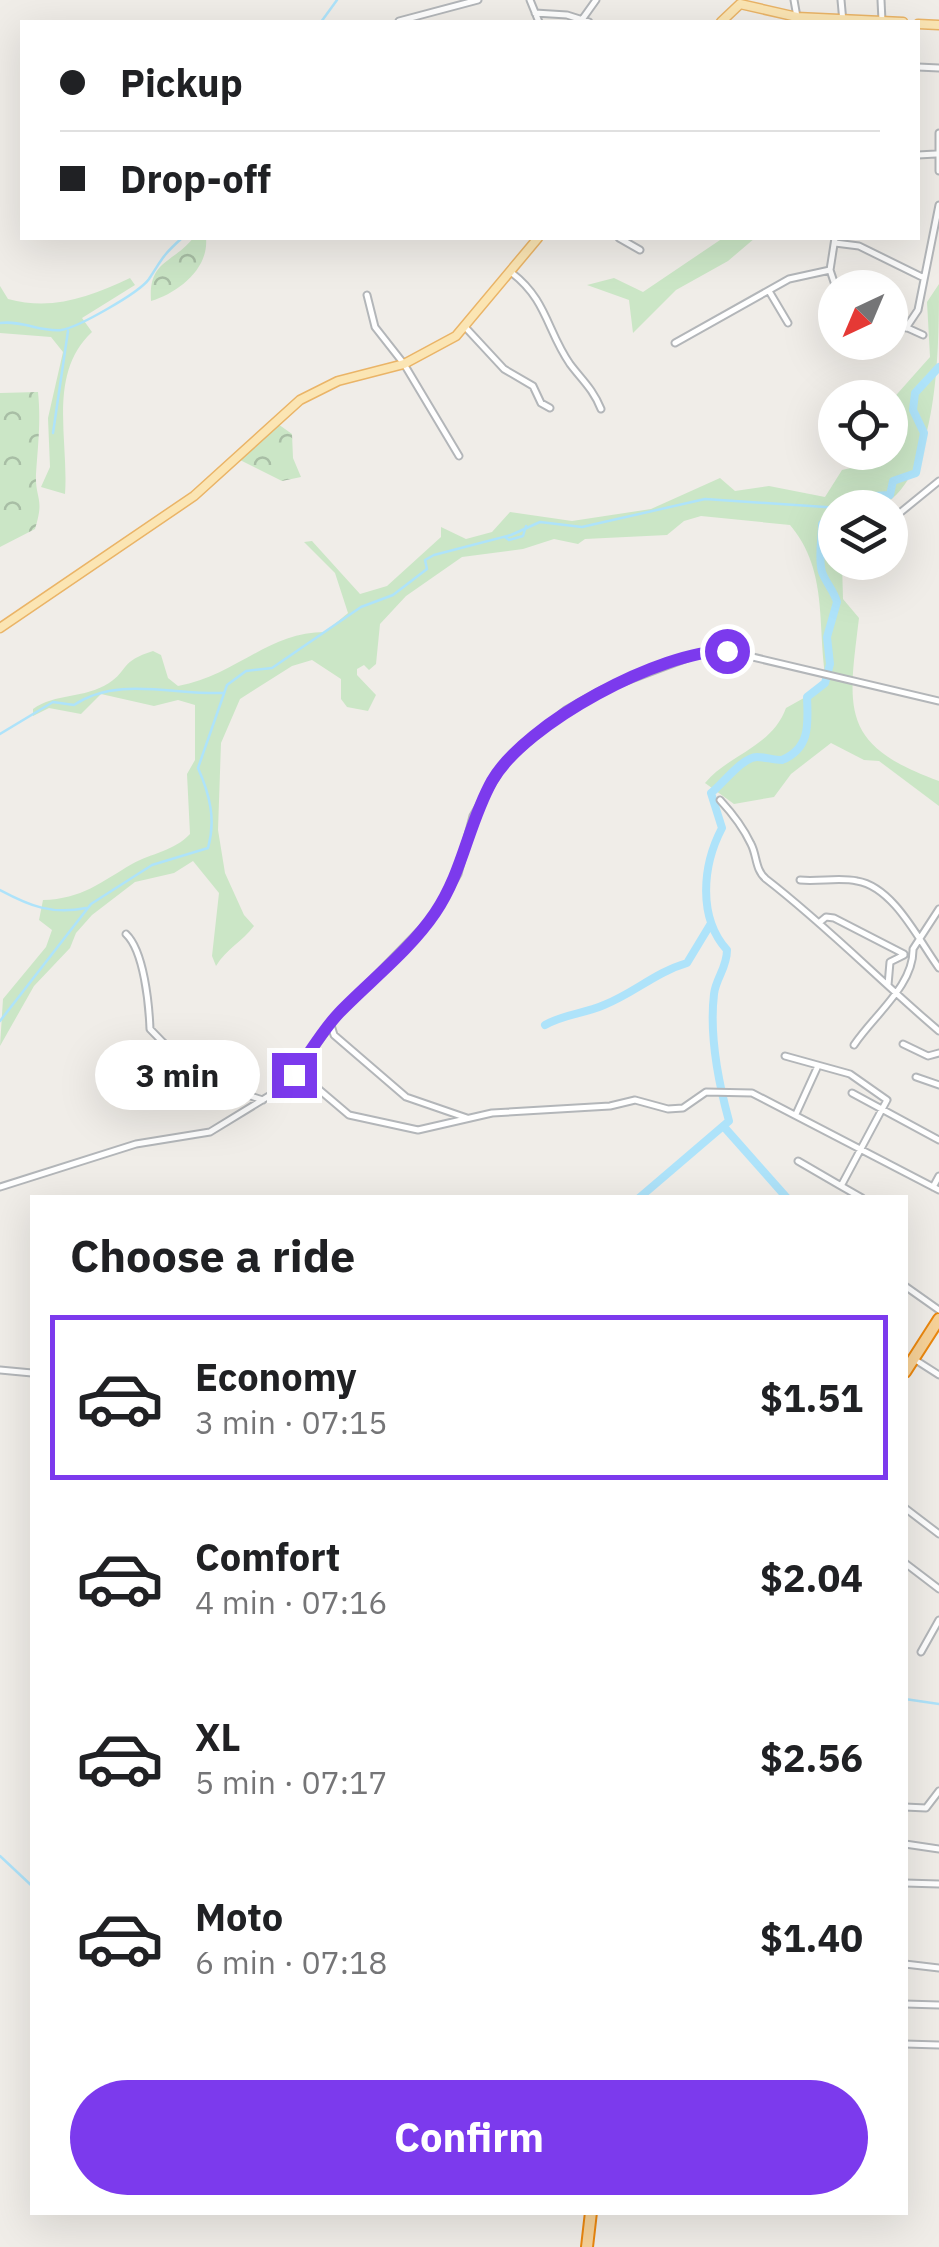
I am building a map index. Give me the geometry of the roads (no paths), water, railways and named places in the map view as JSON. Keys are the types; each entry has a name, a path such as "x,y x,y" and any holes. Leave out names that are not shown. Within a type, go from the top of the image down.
{"highway":[{"path":"908,1368 939,1319"},
{"path":"587,2247 591,2215"}],"main road":[{"path":"737,2 796,17 843,20"},
{"path":"0,628 181,506 300,400 338,381 404,364 466,328 536,240"}],"street":[{"path":"406,20 478,0"},
{"path":"530,0 538,20"},
{"path":"794,0 796,17"},
{"path":"840,0 843,20"},
{"path":"535,13 567,15 577,20"},
{"path":"939,133 939,171"},
{"path":"908,325 918,310 939,205"},
{"path":"622,240 640,250"},
{"path":"830,270 835,240 859,246 924,278"},
{"path":"512,272 536,294 569,363 592,388 601,409"},
{"path":"675,343 789,279 818,273"},
{"path":"769,291 788,323"},
{"path":"367,295 375,328 404,364 459,456"},
{"path":"466,328 504,369 533,386 542,403 550,408"},
{"path":"908,329 923,335"},
{"path":"908,506 939,481"},
{"path":"0,1187 136,1144 210,1132 263,1100 303,1063 330,1025 433,917 458,874 473,816 495,775 566,710 602,690 706,651 828,672 939,700"},
{"path":"720,800 744,831 766,878 939,1031"},
{"path":"800,880 860,881 871,886 900,912 939,968"},
{"path":"888,985 890,962 908,954 939,909"},
{"path":"820,922 826,916 834,918 908,954 913,966 854,1045"},
{"path":"126,934 135,943 144,975 150,1029 194,1069 224,1089 263,1100"},
{"path":"330,1025 341,1042 406,1097 469,1119"},
{"path":"902,1044 928,1056 939,1053"},
{"path":"785,1056 817,1068 850,1074 887,1100 841,1186"},
{"path":"303,1063 309,1081 349,1114 418,1130 469,1119 586,1104 610,1106 635,1100 668,1109 684,1108 706,1092 752,1093 936,1189 939,1176"},
{"path":"796,1114 817,1068"},
{"path":"916,1077 939,1084"},
{"path":"852,1094 939,1140"},
{"path":"798,1161 857,1195"},
{"path":"908,1288 939,1310"},
{"path":"914,1360 939,1375"},
{"path":"0,1370 30,1372"},
{"path":"908,1510 939,1534"},
{"path":"908,1565 939,1590"},
{"path":"920,1652 939,1620"},
{"path":"908,1807 926,1808 939,1791"},
{"path":"908,1844 939,1849"},
{"path":"908,1883 939,1884"},
{"path":"908,1964 939,1968"},
{"path":"908,2004 939,2005"},
{"path":"908,2044 939,2046"}],"waterway":[{"path":"322,20 337,0"},
{"path":"0,323 53,330 80,323 143,285 180,240"},
{"path":"53,433 68,331"},
{"path":"891,490 893,481 916,473 924,433 913,410 915,393 939,367"},
{"path":"0,1021 91,904 152,865 208,848 211,808 198,768 227,685 246,671 272,668 361,607 393,595 427,569 425,560 434,555 511,535 540,522 582,527 705,499 818,507"},
{"path":"505,537 509,540 523,536 526,526"},
{"path":"643,1195 729,1121 718,1074 713,1026 714,994 727,950 711,923 707,907 710,859 722,828 711,793 751,758 782,760 803,742 807,697 825,683 830,664 827,637 837,602 826,580"},
{"path":"0,734 53,702 74,705 108,691 223,693"},
{"path":"0,890 42,908 86,908"},
{"path":"545,1025 604,1005 687,963 710,925"},
{"path":"725,1128 784,1195"},
{"path":"908,1699 939,1704"},
{"path":"0,1856 30,1884"}]}
